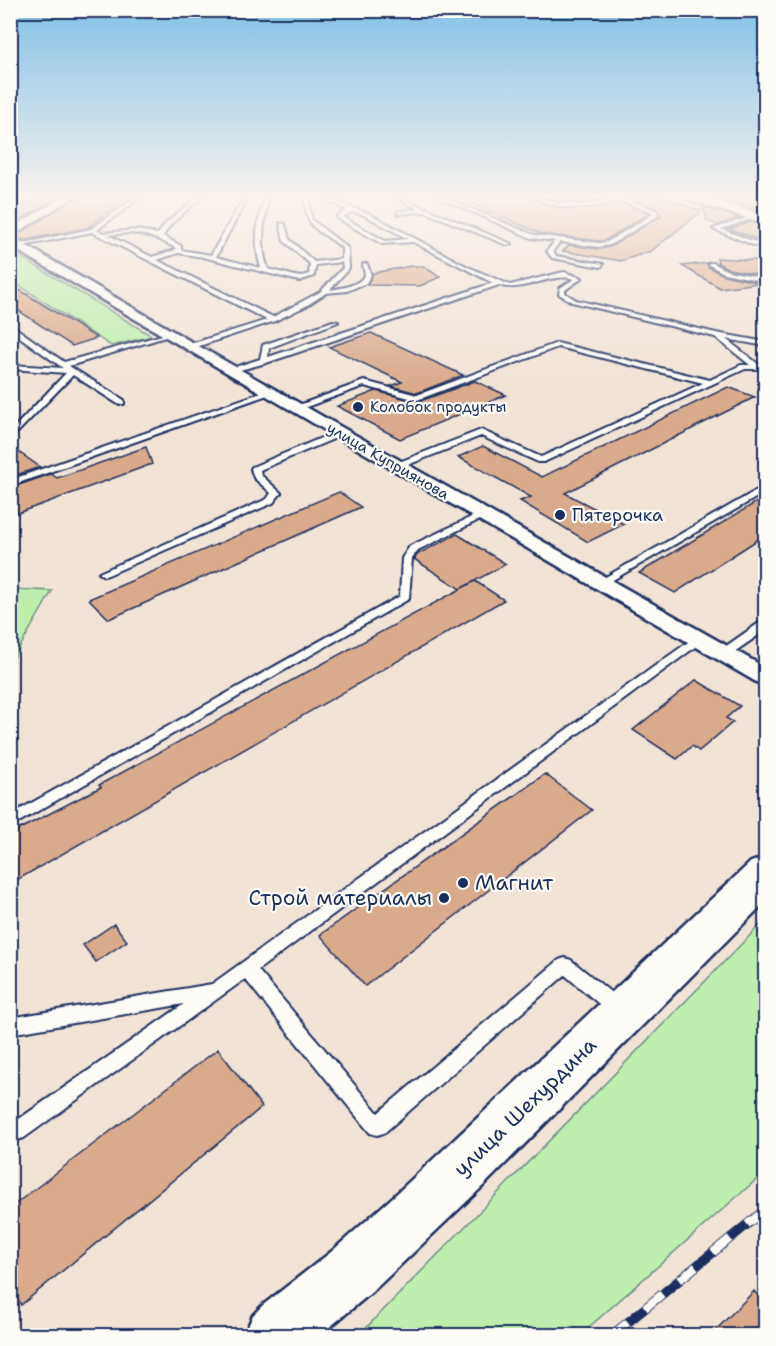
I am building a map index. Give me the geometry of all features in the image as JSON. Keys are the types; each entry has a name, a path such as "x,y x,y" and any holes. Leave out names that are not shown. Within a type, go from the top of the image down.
{"main road":[{"name":"улица Шехурдина","path":"273,1335 360,1264 765,874"}],"street":[{"name":"улица Куприянова","path":"39,260 765,678"}],"lane":[{"path":"150,260 273,320"},
{"path":"224,260 299,279 312,276 313,264"},
{"path":"260,260 265,270"},
{"path":"308,260 313,264 345,260 346,268 327,292"},
{"path":"450,260 510,287 564,274 579,278 562,289 562,294 574,301 716,335 765,344"},
{"path":"571,260 601,265"},
{"path":"190,347 273,320 327,292 347,289 364,282 368,274 365,264"},
{"path":"711,264 726,272 765,280"},
{"path":"232,371 499,283"},
{"path":"263,361 266,347 335,322"},
{"path":"10,326 63,365 121,402"},
{"path":"63,365 168,334"},
{"path":"716,335 763,366"},
{"path":"295,408 364,383 417,398 557,345 709,382"},
{"path":"398,466 481,434 541,460 744,367 763,366"},
{"path":"10,367 72,371"},
{"path":"10,438 72,371"},
{"path":"10,483 269,393"},
{"path":"104,573 270,501 276,493 257,476 255,468 340,433"},
{"path":"600,583 765,488"},
{"path":"10,822 405,597 407,558 414,548 482,515"},
{"path":"723,654 765,624"},
{"path":"10,1123 17,1131 247,969 698,639"},
{"path":"247,969 377,1126 565,965 623,1013"},
{"path":"10,1026 215,991"}],"green space":[{"path":"11,260 25,260 152,336 111,346 11,280"},
{"path":"11,589 52,591 13,659 10,659"},
{"path":"765,920 765,1172 580,1335 359,1335"}],"building":[{"path":"717,260 765,261 765,276 729,269 716,262"},
{"path":"707,263 708,267 724,275 760,283 720,288 682,266"},
{"path":"423,266 440,277 420,286 367,285 373,273"},
{"path":"10,284 97,338 72,346 10,305"},
{"path":"371,333 463,375 417,393 391,386 402,382 329,347"},
{"path":"475,381 506,395 400,439 337,406 376,391 418,402"},
{"path":"728,387 755,397 565,493 624,524 588,542 520,501 531,497 458,457 483,446 542,477"},
{"path":"10,446 40,467 10,477"},
{"path":"146,447 152,464 10,516 10,488 51,474 57,478"},
{"path":"339,492 361,507 109,619 89,599"},
{"path":"765,497 765,535 675,593 639,573"},
{"path":"457,534 506,564 460,589 414,559 418,554"},
{"path":"475,581 504,600 10,884 10,834 101,787 99,785"},
{"path":"696,680 740,706 726,718 733,722 699,751 692,746 677,759 633,730"},
{"path":"545,774 592,810 365,986 320,935"},
{"path":"114,924 127,941 96,962 83,945"},
{"path":"218,1049 262,1107 21,1305 10,1282 10,1208"},
{"path":"754,1291 765,1304 765,1335 711,1335"}],"railway":[{"path":"611,1336 766,1209"}],"place":[{"name":"Колобок продукты","path":"358,407"},
{"name":"Пятерочка","path":"560,515"},
{"name":"Магнит","path":"463,883"},
{"name":"Строй материалы","path":"444,898"}]}
